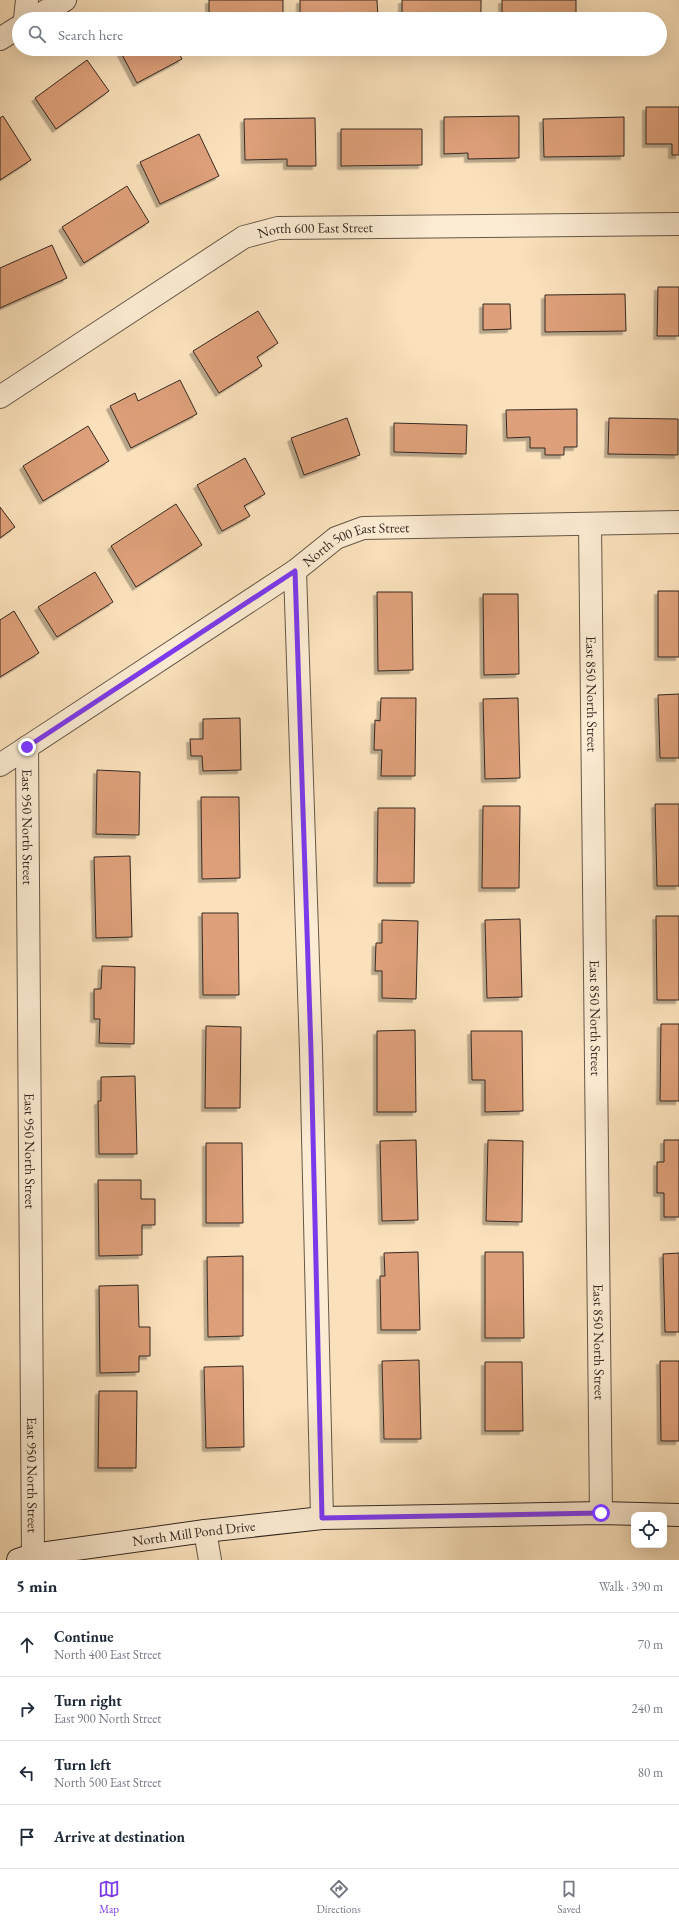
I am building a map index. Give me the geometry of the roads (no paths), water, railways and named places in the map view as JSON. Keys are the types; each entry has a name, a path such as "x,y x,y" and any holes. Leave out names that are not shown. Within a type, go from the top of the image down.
{"street":[{"path":"26,12 27,0"},
{"path":"44,12 65,0"},
{"path":"0,39 12,31"},
{"name":"North 600 East Street","path":"0,397 244,237 278,228 679,224"},
{"name":"North 500 East Street","path":"0,765 295,571 336,538 363,528 679,522"},
{"name":"East 850 North Street","path":"590,524 601,1513"},
{"path":"295,571 311,1043 322,1518"},
{"name":"East 950 North Street","path":"26,1557 27,747"},
{"name":"North Mill Pond Drive","path":"26,1557 205,1531 322,1518 601,1513 679,1515"},
{"path":"205,1531 210,1560"}]}
